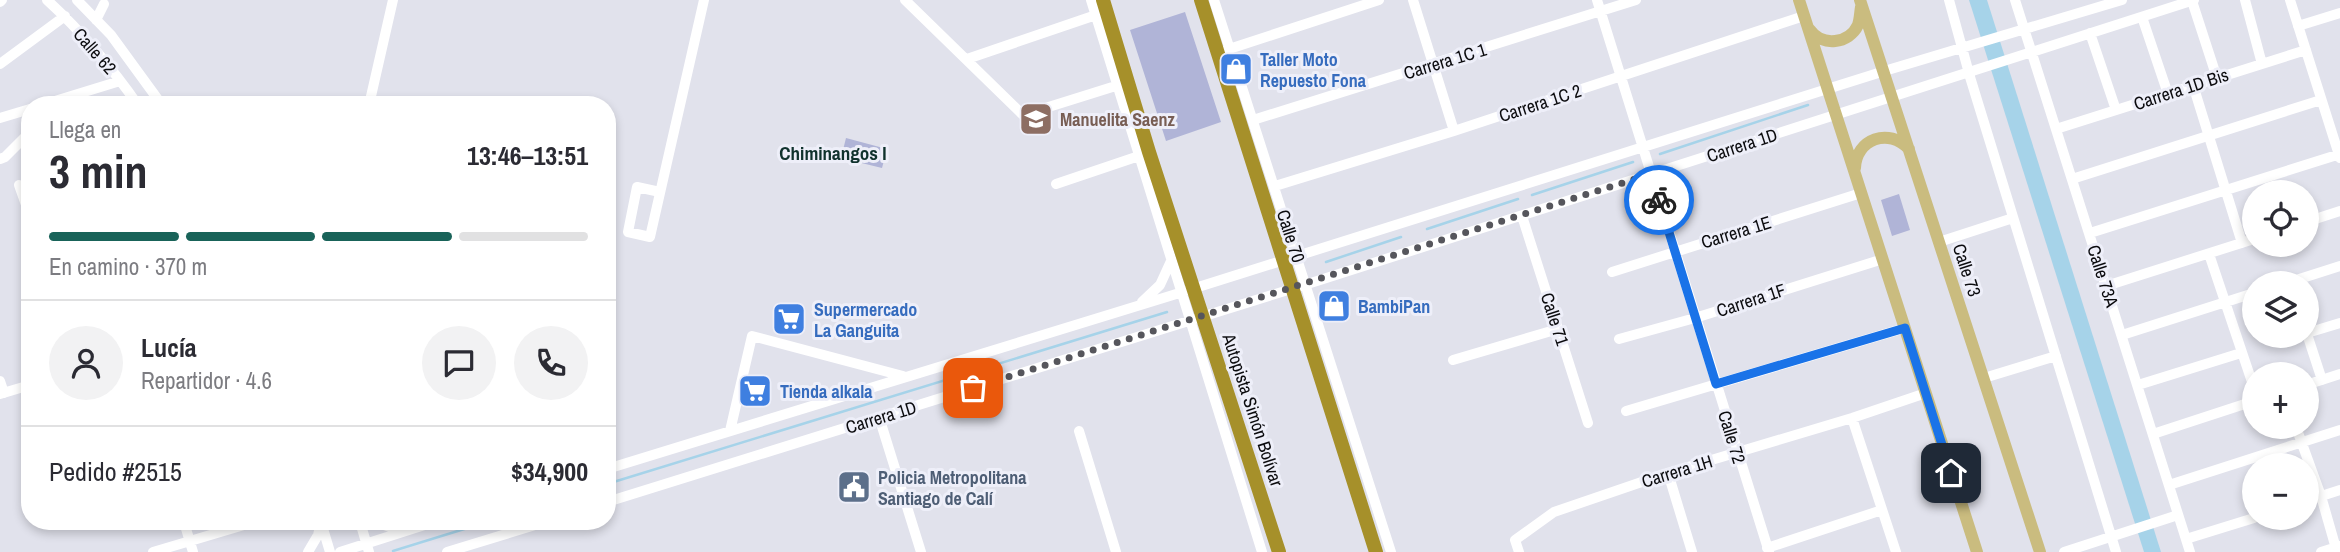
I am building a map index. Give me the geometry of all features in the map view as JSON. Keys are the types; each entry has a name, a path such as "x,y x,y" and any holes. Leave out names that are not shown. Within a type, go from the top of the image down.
{"highway":[{"name":"Autopista Simón Bolívar","path":"1103,0 1123,83 1210,363 1279,552"},
{"path":"1201,0 1224,51 1290,257 1292,289 1376,552"}],"main road":[{"path":"1799,0 1977,552"},
{"path":"1806,20 1811,33 1820,39 1830,42 1841,40 1857,27 1860,2"},
{"name":"Calle 73","path":"1860,2 2040,552"},
{"path":"1855,171 1858,153 1864,145 1877,138 1897,139 1911,152"}],"street":[{"name":"Calle 62","path":"47,0 65,16 132,96"},
{"name":"Calle 62","path":"77,0 111,35 155,96"},
{"path":"371,96 393,0"},
{"path":"660,192 637,187 628,232 650,237 704,0"},
{"path":"1091,0 1123,83 1139,156 1171,260 1188,290"},
{"name":"Calle 70","path":"1214,0 1224,51 1253,120 1275,186 1290,257 1307,285 1391,552"},
{"path":"1224,51 1379,0"},
{"path":"1413,0 1454,131"},
{"name":"Calle 72","path":"1597,0 1768,550"},
{"name":"Carrera 1C 1","path":"1253,120 1636,0"},
{"path":"1949,0 1968,72 2116,552"},
{"name":"Calle 73A","path":"2015,0 2190,552"},
{"name":"Carrera 1D","path":"616,499 1307,285 2031,52 2049,34 2121,0"},
{"path":"2193,0 2217,78"},
{"name":"Carrera 1D","path":"616,466 1188,290 1883,71 2023,31 2049,34 2090,33 2193,0"},
{"path":"2245,0 2263,64"},
{"path":"2090,233 2339,155 2290,0"},
{"path":"909,1 1023,115 1123,83"},
{"path":"96,20 104,4"},
{"path":"2298,26 2340,13"},
{"path":"967,60 1096,15"},
{"path":"0,64 65,16"},
{"path":"2142,17 2168,93"},
{"name":"Carrera 1C 2","path":"1275,186 1806,20"},
{"path":"2090,33 2116,110"},
{"name":"Carrera 1D Bis","path":"2056,129 2306,50"},
{"path":"70,96 120,80"},
{"path":"2106,286 2242,243 2193,86"},
{"path":"2073,179 2322,100"},
{"path":"0,117 21,111"},
{"path":"0,159 21,141"},
{"path":"1056,184 1139,156"},
{"path":"19,185 21,191"},
{"name":"Carrera 1E","path":"1612,272 1861,193"},
{"path":"2319,218 2340,211"},
{"name":"Calle 71","path":"1522,216 1588,423"},
{"path":"1940,242 2013,218"},
{"path":"2209,254 2244,362"},
{"name":"Carrera 1F","path":"1619,339 1883,259"},
{"path":"1132,307 1143,302 1160,285 1171,260"},
{"path":"2319,273 2340,266"},
{"path":"2122,335 2242,297"},
{"path":"2319,329 2340,323"},
{"path":"1626,411 1905,328"},
{"path":"1453,360 1558,329"},
{"path":"730,431 752,336 905,377"},
{"path":"2312,348 2322,380"},
{"path":"2138,385 2241,353"},
{"path":"1984,378 2056,356"},
{"path":"1210,363 1262,552"},
{"path":"1319,373 1333,368"},
{"path":"872,388 876,369"},
{"path":"2319,381 2340,374"},
{"path":"0,381 2,394 21,388"},
{"name":"Carrera 1H","path":"1519,552 1515,540 1554,512 1668,473 1926,393"},
{"path":"2153,434 2242,405"},
{"path":"879,417 921,552"},
{"path":"1852,418 1896,552"},
{"path":"2169,485 2340,430"},
{"path":"1079,431 1116,552"},
{"path":"2300,439 2337,548 2321,552"},
{"path":"1668,473 1692,552"},
{"path":"2321,496 2340,490"},
{"path":"1768,550 1882,510"},
{"path":"2064,552 2178,515"},
{"path":"2186,539 2242,522"},
{"path":"187,530 193,552"},
{"path":"153,552 226,530"},
{"path":"308,552 319,530"},
{"path":"323,530 330,552"},
{"path":"362,530 368,548"},
{"path":"341,552 368,548 409,530"},
{"path":"447,552 519,530"}],"shaded area":[{"path":"1969,0 1987,0 2161,552 2144,552"},
{"path":"1185,12 1221,122 1166,141 1130,30"},
{"path":"846,138 887,149 882,168 841,158"},
{"path":"1899,194 1910,230 1892,236 1881,200"}],"waterway":[{"path":"1660,154 1808,105"},
{"path":"1532,195 1633,162"},
{"path":"1427,229 1518,199"},
{"path":"1326,262 1401,237"},
{"path":"616,481 1167,312"},
{"path":"393,551 461,530"}],"way so far":[{"path":"973,388 1651,174 1659,200"}],"place":[{"name":"Taller Moto Repuesto Fona","path":"1236,69"},
{"name":"Manuelita Saenz","path":"1036,119"},
{"name":"BambiPan","path":"1334,306"},
{"name":"Supermercado La Ganguita","path":"789,319"},
{"name":"Tienda alkala","path":"755,391"},
{"name":"Policia Metropolitana Santiago de Calí","path":"854,487"}],"district":[{"name":"Chiminangos I","path":"833,153"}],"route":[{"path":"1659,200 1716,384 1905,328 1951,473"}]}
